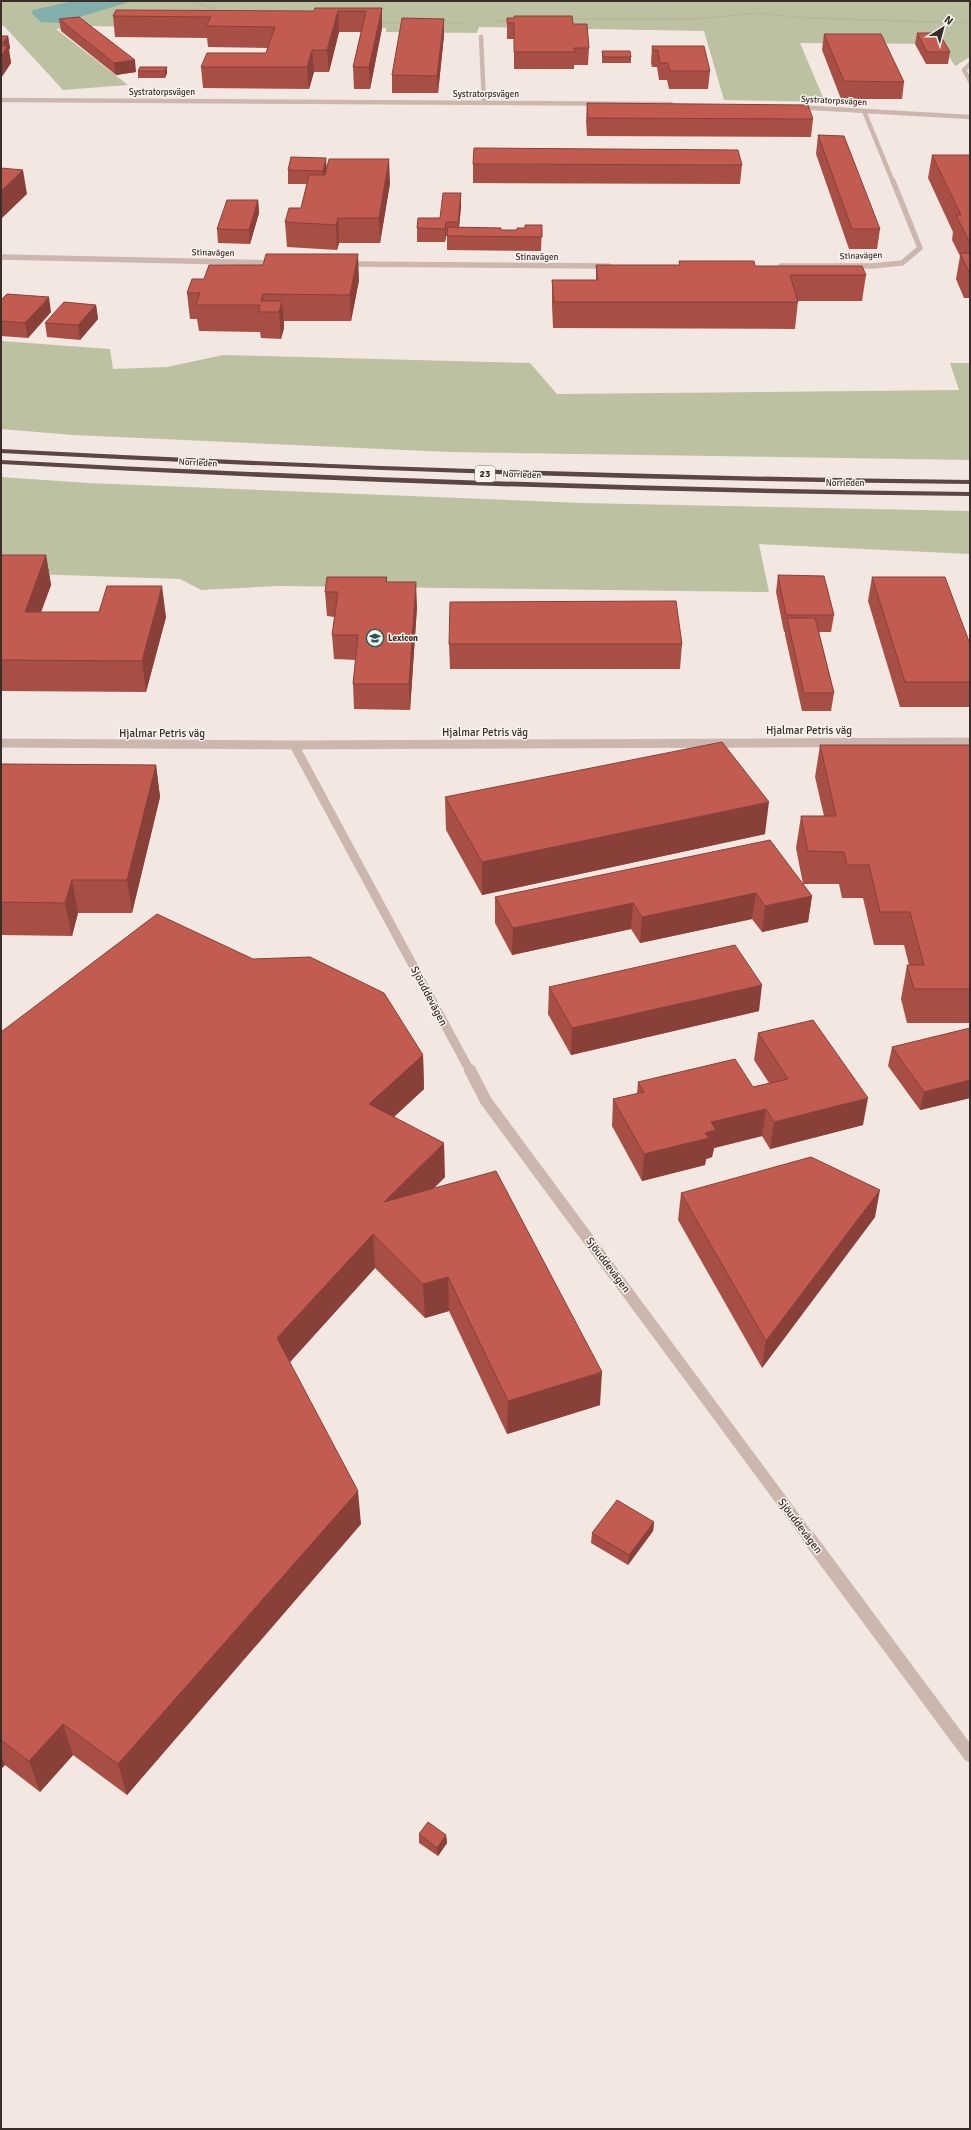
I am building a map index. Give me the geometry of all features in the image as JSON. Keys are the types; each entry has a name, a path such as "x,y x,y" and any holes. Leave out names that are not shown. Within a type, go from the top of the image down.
{"highway":[{"name":"Norrleden","path":"1,451 419,472 647,478 970,482"},
{"name":"Norrleden","path":"1,462 199,473 588,488 794,493 970,494"}],"street":[{"path":"481,37 484,102"},
{"path":"970,64 964,70 970,81"},
{"name":"Systratorpsvägen","path":"1,100 678,104"},
{"name":"Systratorpsvägen","path":"787,107 864,110 970,117"},
{"name":"Stinavägen","path":"776,266 872,266 902,263 920,248 864,110"},
{"name":"Stinavägen","path":"1,257 283,263"},
{"name":"Stinavägen","path":"338,264 616,266"},
{"name":"Hjalmar Petris väg","path":"1,743 294,744 970,742"},
{"name":"Sjöuddevägen","path":"294,744 486,1101 970,1755"}],"path":[{"path":"191,1 221,12"},
{"path":"564,19 698,19 757,13 807,18 853,18 970,24"},
{"path":"494,22 517,20"},
{"path":"377,23 406,23"},
{"path":"434,24 470,23"}],"green space":[{"path":"1,1 970,1 970,57 955,66 941,44 800,43 825,102 724,100 704,31 479,27 477,33 386,32 386,28 313,27 311,30 86,26 56,29 128,85 63,90 4,26 1,26"},
{"path":"1,341 110,349 113,369 167,367 223,355 530,363 557,394 959,390 950,363 970,363 970,460 449,452 73,435 1,429"},
{"path":"1,477 88,483 582,503 970,511 970,554 759,544 769,592 278,586 201,590 180,579 1,573"}],"water":[{"path":"74,1 132,1 60,23 41,22 31,13 33,10"}],"building":[{"path":"315,8 382,8 369,67 353,67 366,11 338,11 327,50 312,50 307,67 201,67 207,53 266,53 275,27 206,26 211,17 113,16 116,10 314,11"},
{"path":"514,16 572,16 573,24 587,24 589,48 574,48 575,52 514,52 514,23 507,23 507,18 514,18"},
{"path":"79,17 135,60 114,63 59,19"},
{"path":"402,18 444,19 437,76 392,75"},
{"path":"917,33 939,33 950,52 927,52"},
{"path":"824,34 881,34 904,82 844,81"},
{"path":"1,36 8,36 4,42 1,42"},
{"path":"1,46 8,46 1,56"},
{"path":"652,46 704,46 710,71 670,71 668,63 660,63 658,50 653,50"},
{"path":"602,51 630,51 631,57 603,57"},
{"path":"140,67 167,67 165,71 138,71"},
{"path":"587,103 808,105 813,119 588,118"},
{"path":"818,135 844,136 880,229 852,229"},
{"path":"474,148 738,150 742,165 473,164"},
{"path":"932,155 970,155 970,243 956,215 961,215"},
{"path":"291,157 326,158 323,171 288,170"},
{"path":"329,159 389,159 379,218 338,218 336,225 285,222 289,208 301,208 309,175 325,175"},
{"path":"1,168 23,170 1,191"},
{"path":"443,193 461,193 458,222 446,222 445,229 417,228 418,218 440,218"},
{"path":"227,200 258,200 249,230 217,229"},
{"path":"525,225 542,225 542,237 447,236 448,227 501,228 501,230 517,230 517,228 525,228"},
{"path":"960,253 970,253 970,272 969,272"},
{"path":"266,254 358,254 350,295 263,294 261,301 282,301 279,312 259,312 260,305 196,305 200,293 187,293 192,279 204,279 209,265 263,265"},
{"path":"679,261 754,261 755,266 862,266 866,275 790,275 798,302 554,302 552,280 598,280 596,265 680,265"},
{"path":"7,294 49,297 25,323 1,321 1,300"},
{"path":"64,302 96,305 78,325 45,323"},
{"path":"1,555 46,555 25,612 99,612 107,586 162,586 142,661 1,660"},
{"path":"778,575 824,576 834,615 786,615"},
{"name":"Lexicon","path":"327,577 387,577 386,582 416,582 409,684 353,684 358,635 332,635 338,592 325,592"},
{"path":"872,577 945,577 970,644 970,682 905,682"},
{"path":"676,601 682,644 449,644 450,602"},
{"path":"787,618 815,618 834,693 804,693"},
{"path":"722,742 769,802 482,862 445,797"},
{"path":"820,745 970,745 970,989 914,989 907,965 924,965 910,912 880,912 869,865 847,865 844,852 808,851 801,816 836,816"},
{"path":"1,764 156,765 127,880 72,880 65,903 1,902"},
{"path":"770,840 812,896 765,906 756,893 642,917 633,903 513,928 495,897"},
{"path":"157,914 253,959 310,957 384,993 423,1055 369,1104 444,1143 384,1202 496,1171 602,1372 508,1401 448,1277 423,1284 373,1234 277,1338 358,1491 118,1764 63,1724 29,1761 1,1740 1,1032"},
{"path":"735,945 762,985 572,1028 549,987"},
{"path":"813,1020 868,1098 774,1122 766,1109 711,1122 716,1130 705,1133 709,1138 644,1154 613,1099 644,1092 638,1082 735,1059 753,1087 788,1079 758,1033"},
{"path":"970,1028 970,1080 924,1092 892,1047"},
{"path":"811,1157 880,1190 766,1341 681,1193"},
{"path":"617,1500 654,1522 629,1555 592,1533"},
{"path":"428,1822 446,1835 437,1848 419,1834"}],"place":[{"name":"Lexicon","path":"375,638"}]}
